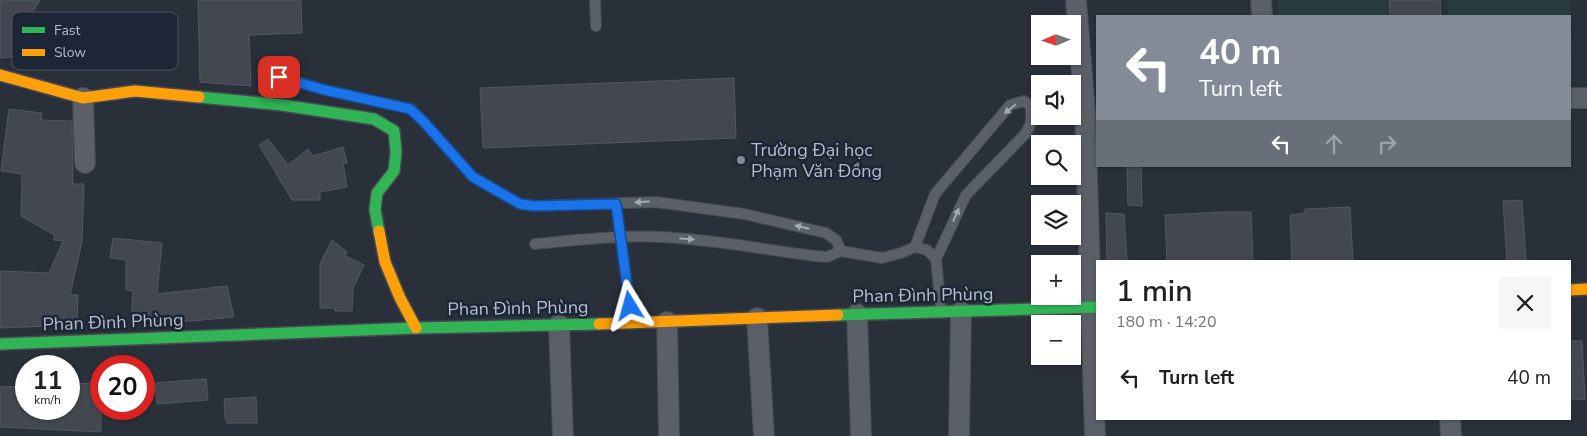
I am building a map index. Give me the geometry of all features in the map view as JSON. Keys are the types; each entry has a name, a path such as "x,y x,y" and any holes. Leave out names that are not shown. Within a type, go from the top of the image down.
{"street":[{"path":"1076,0 1091,112 1095,436"},
{"path":"1261,0 1262,15"},
{"path":"0,75 83,98 135,91 282,105 374,119 394,131 396,152 394,171 377,194 375,210 386,262 400,298 416,328"},
{"path":"83,98 84,163"},
{"path":"1571,98 1587,98"},
{"path":"1571,290 1587,289"},
{"name":"Phan Đình Phùng","path":"0,344 416,328 1094,308"},
{"path":"951,312 959,436"},
{"path":"857,314 861,436"},
{"path":"758,318 764,436"},
{"path":"667,322 669,436"},
{"path":"559,325 564,436"},
{"path":"1450,420 1451,436"}],"lane":[{"path":"595,0 596,26"},
{"path":"263,72 325,90 410,109 473,177 520,204 534,206 656,202 744,214 826,233 836,240 841,251"},
{"path":"915,247 935,194 1010,105 1024,101 1031,106 1031,123 1026,133 966,195 936,260"},
{"path":"616,204 632,323"},
{"path":"535,244 620,236 662,237 816,256 827,257 841,251 882,258 901,254 915,247 927,250 936,260 951,312"}],"green space":[{"path":"1278,0 1387,0 1388,15 1278,15"},
{"path":"1447,0 1570,0 1571,15 1448,15"},
{"path":"1571,27 1573,81 1571,81"}],"building":[{"path":"0,0 40,0 33,12 12,12 12,57 0,58"},
{"path":"198,0 301,0 302,33 249,35 251,86 200,82"},
{"path":"1389,0 1440,0 1441,15 1390,15"},
{"path":"734,78 736,138 483,148 480,88"},
{"path":"9,109 42,113 41,120 72,121 73,184 84,184 82,242 70,295 78,295 77,325 0,328 0,271 49,273 63,241 54,240 54,235 21,216 22,174 1,171"},
{"path":"268,139 288,165 308,149 313,156 343,147 347,163 343,164 347,187 320,192 320,200 292,200 259,145"},
{"path":"1127,167 1141,167 1142,206 1128,205"},
{"path":"1522,200 1526,260 1507,260 1503,201"},
{"path":"1350,207 1353,260 1292,260 1290,215 1305,213 1305,209"},
{"path":"1251,212 1253,260 1167,260 1165,215"},
{"path":"1106,213 1124,214 1127,260 1107,260"},
{"path":"113,238 162,243 157,294 227,286 234,317 192,321 131,323 133,291 126,290 126,260 110,258"},
{"path":"332,240 347,252 345,256 364,265 353,288 352,311 335,311 335,308 320,308 320,264"},
{"path":"1571,341 1582,341 1585,399 1571,400"},
{"path":"206,379 208,400 157,404 155,383"},
{"path":"90,383 90,420 101,420 101,432 0,427 0,387 15,386 15,420 80,420 80,384"},
{"path":"256,397 257,423 227,423 224,399"}],"traffic: fast":[{"path":"199,97 282,105 374,119 394,131 396,152 394,171 377,193 375,210 379,231"},
{"path":"838,315 1096,307"},
{"path":"0,344 416,328 599,324"}],"traffic: slow":[{"path":"0,75 83,98 135,91 199,97"},
{"path":"379,231 385,262 400,298 416,328"},
{"path":"1571,290 1587,289"},
{"path":"599,324 838,315"}],"place":[{"name":"Trường Đại học Phạm Văn Đồng","path":"741,160"}],"route":[{"path":"279,77 325,90 399,105 410,109 473,177 520,204 534,206 616,204 630,306"}]}
